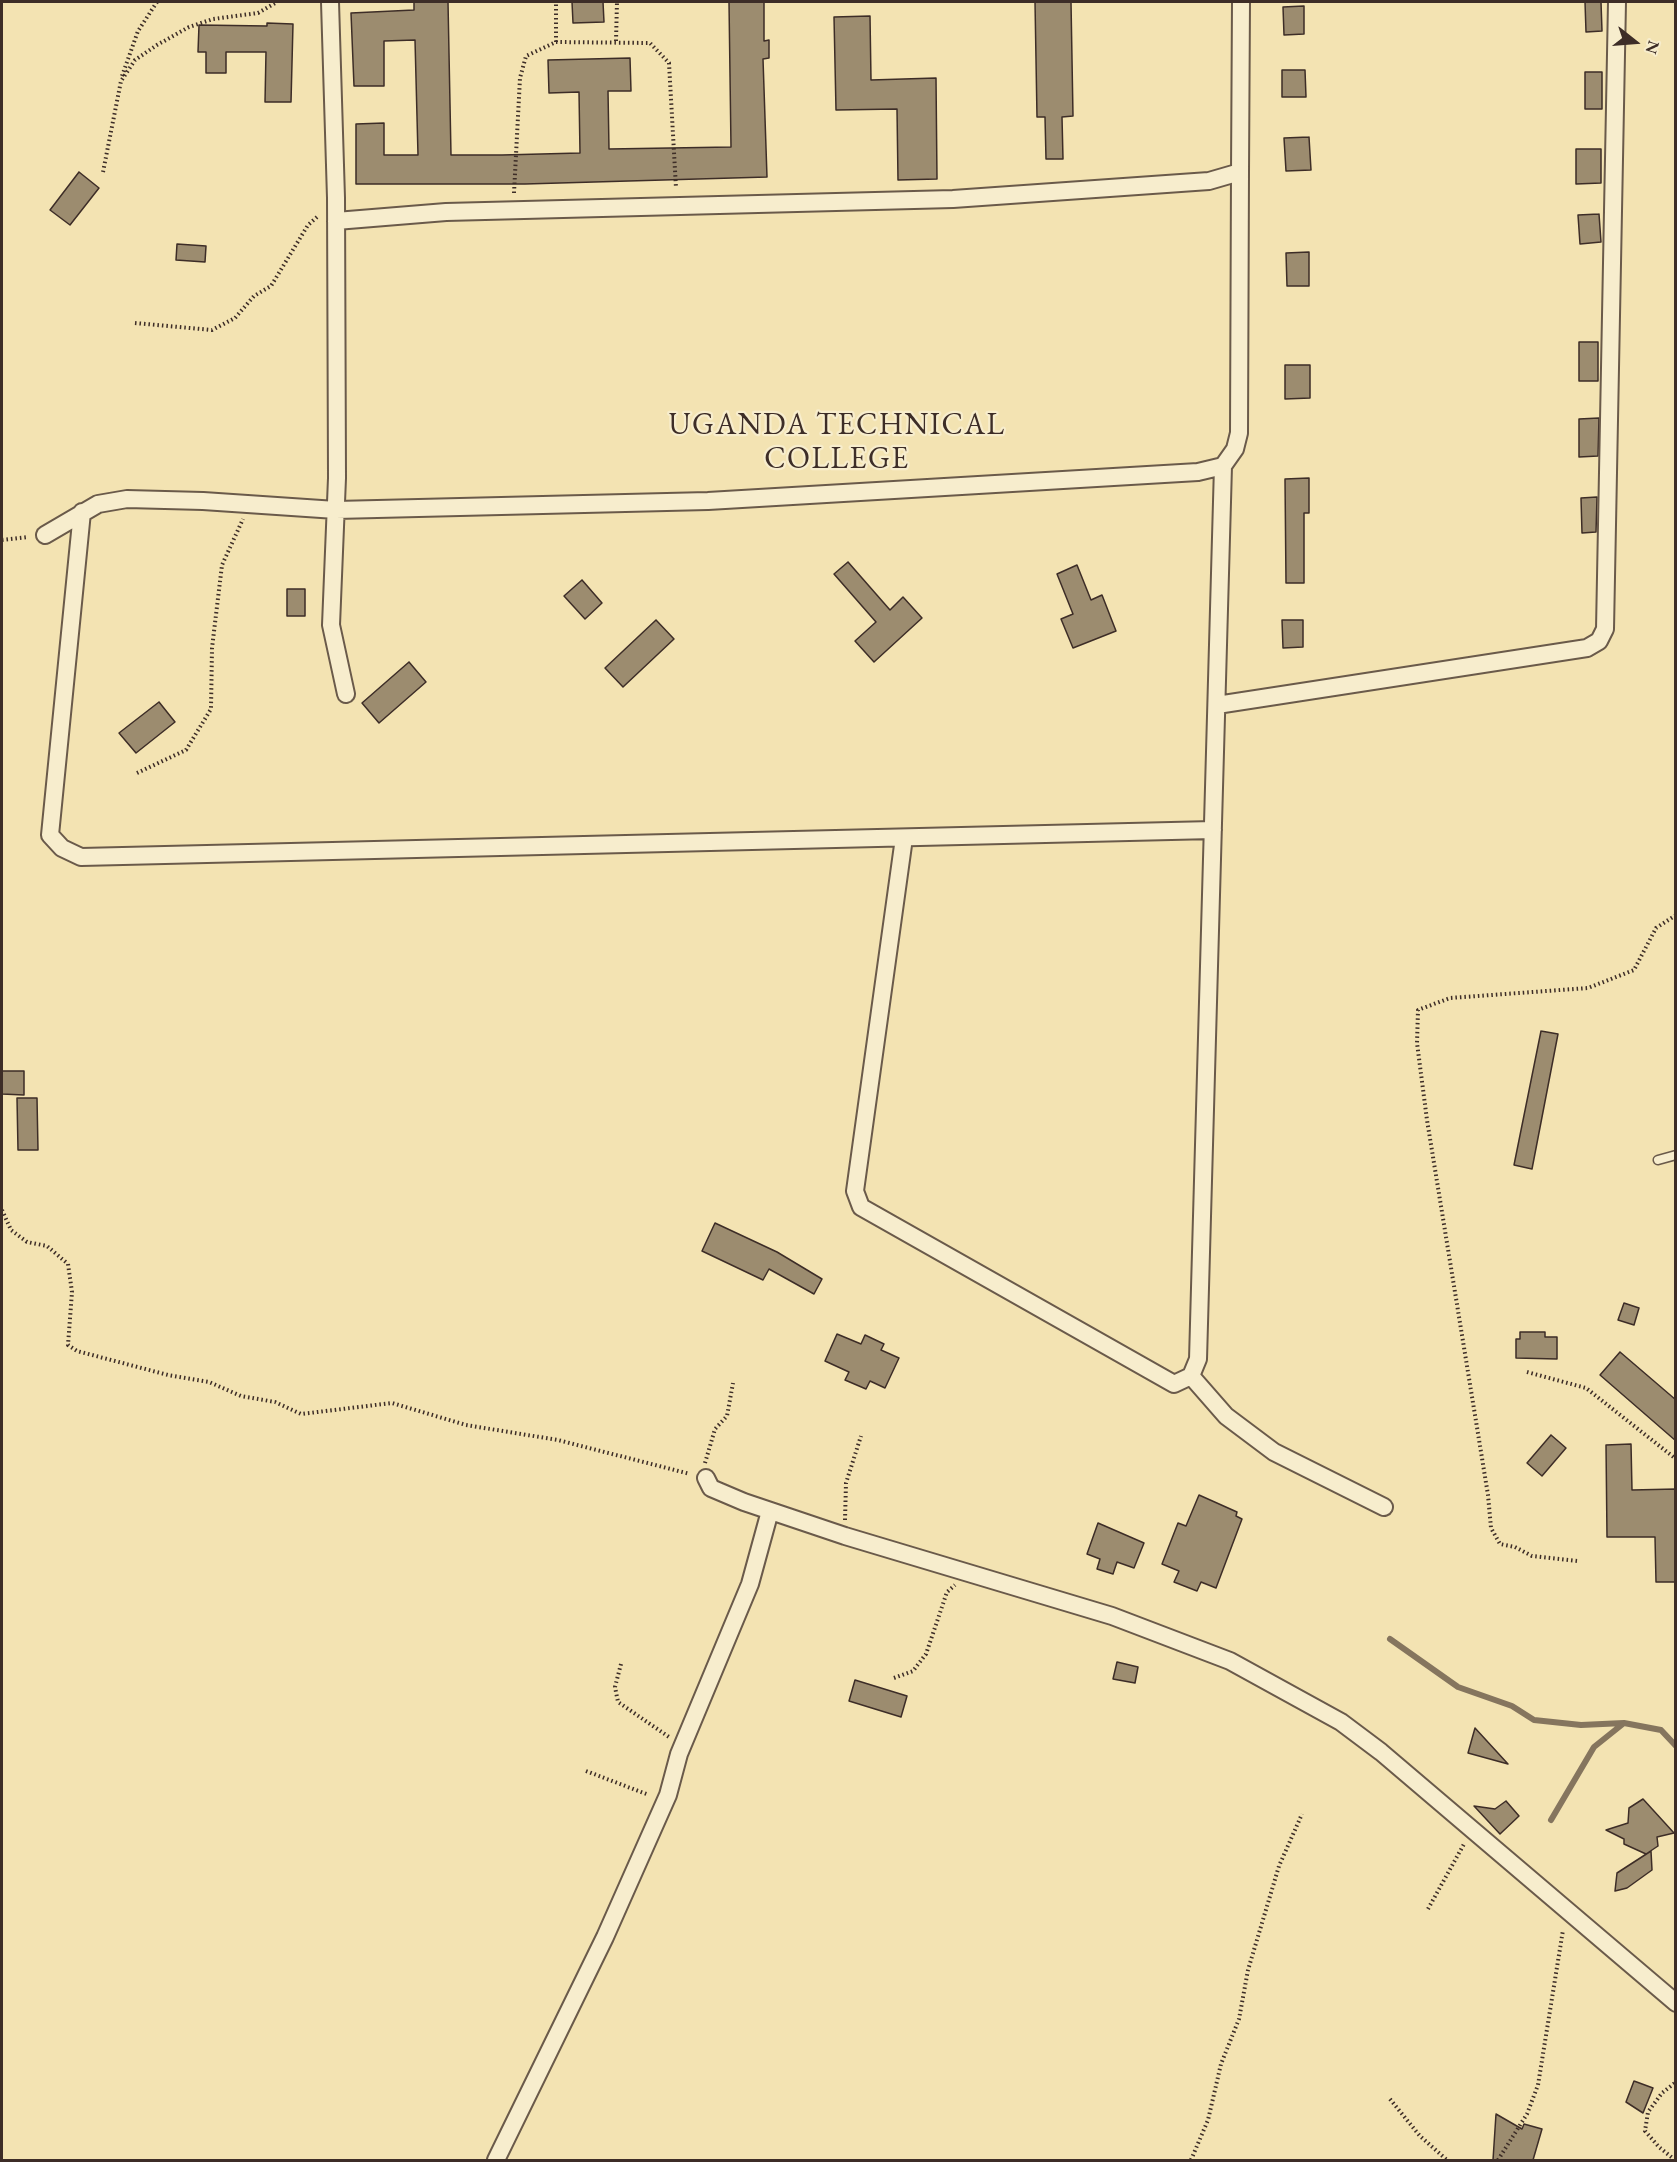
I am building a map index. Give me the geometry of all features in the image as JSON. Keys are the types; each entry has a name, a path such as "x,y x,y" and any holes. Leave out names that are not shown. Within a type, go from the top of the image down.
{"street":[{"path":"330,2 336,198 336,510 331,625 346,694"},
{"path":"904,838 855,1191 861,1207 1174,1384 1191,1376 1198,1359 1223,466 1235,449 1239,433 1241,2"},
{"path":"1217,705 1587,648 1599,641 1605,629 1617,2"},
{"path":"336,221 446,212 953,199 1209,181 1240,172"},
{"path":"45,535 98,504 127,499 336,510 708,501 1198,472 1223,466"},
{"path":"82,512 50,835 62,848 81,857 1213,830"},
{"path":"1191,1376 1226,1416 1274,1452 1384,1507"},
{"path":"706,1478 711,1488 770,1511 845,1536 1112,1616 1230,1661 1341,1722 1472,1829 1676,2003"},
{"path":"496,2160 605,1937 668,1795 679,1754 750,1584 770,1511"}],"lane":[{"path":"1658,1160 1676,1155"}],"path":[{"path":"103,172 121,81 138,32 157,2"},
{"path":"121,81 135,60 189,27 213,19 258,13 278,2"},
{"path":"556,2 556,42"},
{"path":"616,41 617,2"},
{"path":"514,211 520,78 526,56 556,42 650,43 669,63 676,207"},
{"path":"135,323 212,330 234,318 254,296 271,286 308,225 336,198"},
{"path":"137,773 186,750 210,709 212,648 222,565 250,505"},
{"path":"2,540 45,535"},
{"path":"1577,1561 1532,1556 1515,1547 1500,1544 1491,1528 1488,1495 1427,1120 1417,1043 1418,1010 1450,998 1588,988 1634,970 1656,928 1676,915"},
{"path":"2,1210 11,1230 27,1242 47,1246 68,1264 72,1292 68,1345 77,1351 168,1375 209,1382 241,1396 275,1402 300,1414 392,1403 466,1425 558,1440 706,1478 705,1462 715,1429 727,1416 733,1383"},
{"path":"1527,1372 1586,1388 1676,1459"},
{"path":"845,1536 846,1483 861,1436"},
{"path":"894,1678 913,1671 926,1654 948,1592 969,1573"},
{"path":"621,1664 615,1687 618,1702 669,1736 679,1754"},
{"path":"586,1771 645,1793 668,1795"},
{"path":"1191,2160 1208,2120 1221,2064 1239,2019 1248,1970 1279,1866 1302,1814"},
{"path":"1428,1909 1472,1829"},
{"path":"1498,2160 1527,2114 1538,2085 1566,1910"},
{"path":"1675,2160 1645,2131 1648,2112 1662,2093 1676,2082"},
{"path":"1390,2099 1420,2136 1447,2160"}],"building":[{"path":"414,2 448,2 451,155 502,155 580,153 579,92 549,93 548,60 630,58 631,91 608,91 609,149 731,147 729,2 764,2 764,41 769,40 769,58 763,59 767,177 525,184 356,184 356,124 384,123 384,155 418,155 415,40 384,41 384,86 354,86 351,13 414,10"},
{"path":"572,2 603,2 604,22 573,23"},
{"path":"1035,2 1071,2 1073,116 1062,117 1063,159 1046,159 1045,117 1037,117"},
{"path":"1585,2 1601,2 1602,31 1586,32"},
{"path":"1304,6 1304,34 1284,35 1283,7"},
{"path":"870,16 871,80 936,78 937,179 898,180 897,109 836,110 834,17"},
{"path":"267,23 293,24 291,102 265,102 266,52 226,52 226,73 206,73 206,52 198,52 199,25 267,26"},
{"path":"1282,70 1305,70 1306,97 1282,97"},
{"path":"1585,72 1602,72 1602,109 1585,109"},
{"path":"1309,137 1311,170 1286,171 1284,138"},
{"path":"1576,149 1601,149 1601,183 1576,184"},
{"path":"79,172 99,188 70,225 50,210"},
{"path":"1599,214 1601,242 1580,244 1578,215"},
{"path":"177,244 206,246 205,262 176,260"},
{"path":"1309,252 1309,286 1287,286 1286,253"},
{"path":"1579,342 1598,342 1598,381 1579,381"},
{"path":"1285,365 1310,365 1310,398 1285,399"},
{"path":"1599,418 1598,456 1579,457 1579,419"},
{"path":"1309,478 1309,513 1304,513 1304,583 1286,583 1285,479"},
{"path":"1597,497 1596,532 1582,533 1581,498"},
{"path":"848,562 890,610 903,597 922,618 874,662 855,641 876,622 834,574"},
{"path":"1077,565 1091,600 1102,595 1116,631 1073,648 1061,619 1073,614 1057,574"},
{"path":"582,580 602,603 585,619 564,596"},
{"path":"287,589 305,589 305,616 287,616"},
{"path":"656,620 674,639 623,687 605,668"},
{"path":"1282,620 1303,620 1303,647 1283,648"},
{"path":"409,662 426,682 379,723 362,703"},
{"path":"159,702 175,722 136,753 119,733"},
{"path":"1541,1031 1558,1034 1532,1169 1514,1165"},
{"path":"2,1071 24,1071 24,1095 2,1094"},
{"path":"17,1098 37,1098 38,1150 18,1150"},
{"path":"715,1223 777,1252 822,1279 814,1294 769,1269 763,1280 702,1251"},
{"path":"1624,1303 1639,1308 1634,1325 1618,1320"},
{"path":"1520,1332 1545,1332 1545,1337 1557,1337 1557,1359 1516,1358 1516,1339 1520,1339"},
{"path":"837,1334 861,1344 865,1335 884,1344 881,1350 899,1358 885,1388 870,1381 866,1389 845,1380 849,1372 825,1361"},
{"path":"1620,1352 1676,1400 1676,1441 1600,1375"},
{"path":"1551,1435 1566,1448 1542,1476 1527,1463"},
{"path":"1631,1444 1632,1490 1676,1489 1676,1582 1656,1582 1655,1537 1607,1537 1606,1445"},
{"path":"1199,1495 1237,1512 1236,1516 1242,1519 1216,1588 1201,1582 1197,1591 1174,1582 1179,1571 1162,1564 1178,1523 1186,1526"},
{"path":"1098,1523 1144,1543 1134,1568 1117,1562 1113,1574 1097,1569 1100,1559 1087,1554"},
{"path":"1117,1662 1138,1667 1135,1683 1113,1679"},
{"path":"855,1680 907,1696 901,1717 849,1701"},
{"path":"1475,1728 1508,1764 1468,1753"},
{"path":"1643,1799 1674,1833 1657,1837 1658,1846 1646,1854 1624,1844 1624,1839 1606,1830 1628,1823 1629,1808"},
{"path":"1506,1801 1519,1816 1500,1834 1474,1806 1495,1809"},
{"path":"1651,1851 1652,1870 1627,1888 1615,1891 1617,1873"},
{"path":"1634,2081 1653,2088 1643,2113 1626,2102"},
{"path":"1496,2114 1522,2129 1524,2124 1542,2129 1533,2160 1493,2160"}],"waterway":[{"path":"1390,1639 1458,1687 1512,1706 1534,1720 1581,1725 1624,1723"},
{"path":"1551,1820 1594,1747 1624,1723 1661,1730 1676,1746"}],"district":[{"name":"UGANDA TECHNICAL COLLEGE","path":"837,443"}]}
